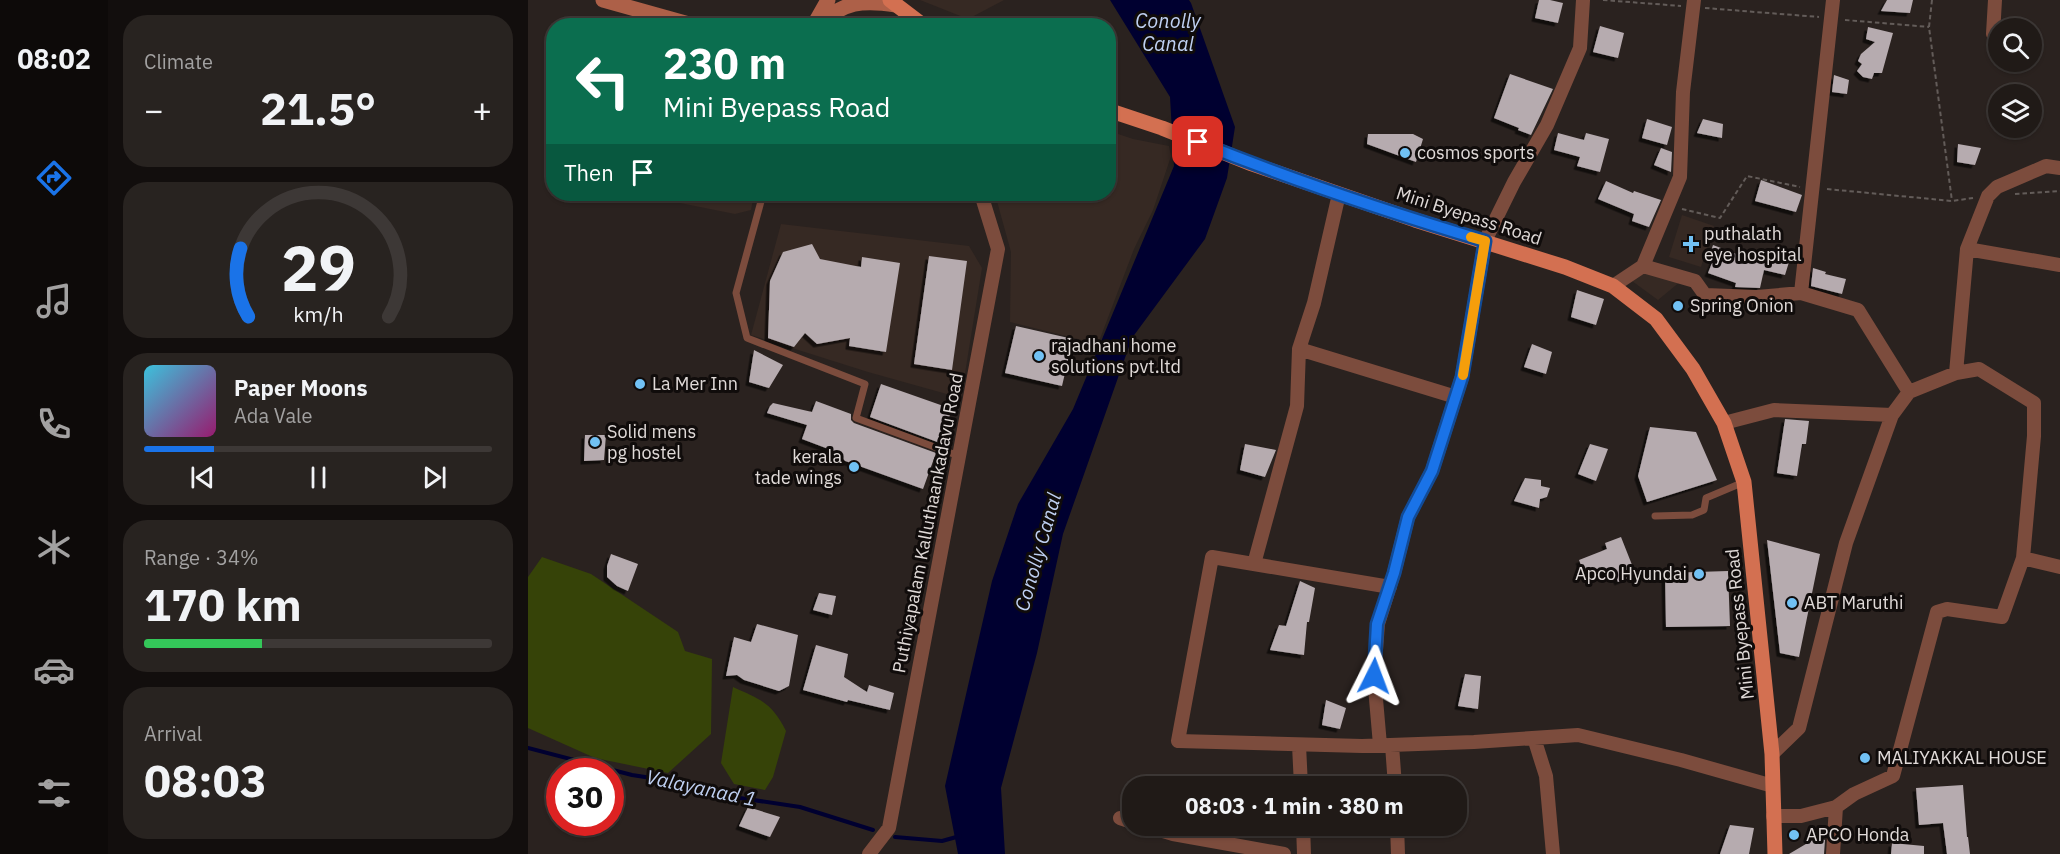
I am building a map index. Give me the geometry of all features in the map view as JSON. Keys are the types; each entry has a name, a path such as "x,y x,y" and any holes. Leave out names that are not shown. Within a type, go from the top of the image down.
{"main road":[{"path":"893,2 914,18"},
{"name":"Mini Byepass Road","path":"1116,113 1162,128 1252,164 1414,220 1565,267 1613,286 1656,320 1693,369 1724,423 1744,482 1772,754 1775,854"}],"street":[{"path":"603,0 667,18"},
{"path":"811,18 814,0"},
{"path":"818,18 828,0"},
{"path":"1393,776 1374,676 1377,624 1390,587 1408,517 1432,471 1462,377 1485,241 1514,182 1547,125 1580,48 1583,0"},
{"path":"1801,293 1833,0"},
{"path":"1994,18 1995,0"},
{"path":"828,18 846,5 854,3 893,2"},
{"path":"1613,286 1643,266 1680,177 1683,92 1694,4"},
{"path":"1956,373 1967,249 1988,196 1997,187 2046,166 2060,168"},
{"path":"1254,564 1297,406 1299,349 1314,303 1339,194"},
{"name":"Puthiyapalam Kalluthaankadavu Road","path":"869,854 888,828 998,249 983,201"},
{"path":"1967,249 2060,265"},
{"path":"1643,266 1695,281 1706,295 1757,297 1801,293 1858,310 1909,392"},
{"path":"1299,349 1456,397"},
{"path":"1772,754 1799,728 1846,543 1892,415 1909,392 1956,373 1979,369 2034,403 2034,436 2023,558 2002,617 1947,609 1938,612 1893,776 1854,794 1836,807 1800,816 1773,816"},
{"path":"1724,423 1774,410 1892,415"},
{"path":"1390,587 1212,557 1178,741 1386,745 1578,735 1681,760 1773,786"},
{"path":"2023,558 2060,567"},
{"path":"1534,738 1546,776 1553,854"},
{"path":"1299,745 1301,776"},
{"path":"1833,854 1836,807"},
{"path":"1184,836 1284,854"},
{"path":"1304,836 1305,854"},
{"path":"1397,836 1398,854"}],"lane":[{"path":"761,201 736,293 747,338 866,384 856,418 959,456"},
{"path":"1655,516 1692,515 1704,510 1706,498 1744,482"}],"path":[{"path":"1603,0 1694,4 1929,27"},
{"path":"1932,0 1929,27 1952,201"}],"shaded area":[{"path":"920,0 1004,0 970,18"},
{"path":"1116,133 1169,146 1171,156 1153,210 1134,249 1098,344 1010,322 1011,252 997,201 1116,201"},
{"path":"670,201 753,201 751,210 735,214"},
{"name":"puthalath eye hospital","path":"1682,215 1714,226 1701,267 1669,257"},
{"path":"781,224 969,246 982,268 961,398 868,372 751,335"},
{"path":"1653,273 1681,281 1658,300 1632,281 1642,274"}],"green space":[{"path":"542,557 591,574 678,632 685,651 712,659 711,734 668,773 624,764 624,758 595,758 528,728 528,577"},
{"path":"733,687 764,703 776,714 786,731 773,777 765,790 734,784 721,763"}],"water":[{"name":"Conolly Canal","path":"1110,0 1189,0 1191,3 1235,127 1227,178 1205,239 1132,338 1063,534 1037,653 1001,788 1005,854 958,854 945,786 992,581 1018,504 1073,409 1174,166 1170,97"}],"building":[{"path":"1539,0 1563,3 1558,23 1535,18"},
{"path":"1887,0 1913,0 1910,13 1881,11"},
{"path":"1600,26 1624,33 1618,58 1593,52"},
{"path":"1868,27 1893,33 1882,73 1874,73 1872,79 1863,77 1857,71 1862,64 1858,61 1861,54 1875,42 1866,39"},
{"path":"1510,74 1553,89 1531,135 1494,118"},
{"path":"1834,75 1849,80 1847,94 1832,92"},
{"path":"1647,119 1672,127 1667,145 1642,138"},
{"path":"1703,119 1723,124 1722,138 1697,133"},
{"path":"1558,133 1584,140 1586,133 1609,139 1600,172 1577,166 1580,157 1554,150"},
{"name":"cosmos sports","path":"1368,134 1413,134 1423,139 1416,162 1367,144"},
{"path":"1958,144 1981,148 1975,165 1957,162"},
{"path":"1661,148 1672,152 1671,172 1654,165"},
{"path":"1761,180 1802,195 1796,212 1755,201"},
{"path":"1606,181 1633,193 1634,191 1661,200 1649,227 1632,221 1634,214 1598,199"},
{"path":"812,244 820,259 861,267 862,257 900,263 886,352 849,346 850,338 817,344 805,333 794,347 768,338 770,281 783,252"},
{"path":"1713,245 1742,256 1743,251 1789,262 1785,275 1764,270 1760,288 1735,287 1736,283 1708,273 1714,258 1709,257"},
{"path":"929,256 967,261 952,370 914,364"},
{"path":"1813,268 1826,272 1825,274 1846,279 1842,294 1811,286"},
{"path":"1577,290 1604,299 1596,325 1571,317"},
{"name":"rajadhani home solutions pvt.ltd","path":"1016,326 1073,339 1062,386 1005,373"},
{"path":"1532,344 1552,352 1546,374 1524,367"},
{"path":"754,350 783,365 769,388 749,382"},
{"path":"881,384 952,409 940,443 870,417"},
{"path":"816,401 851,414 851,420 854,423 936,453 923,489 837,458 839,453 802,439 807,425 767,413 773,403 812,412"},
{"path":"1785,419 1809,421 1806,444 1802,444 1797,476 1777,473"},
{"path":"1650,427 1696,432 1717,480 1647,502 1638,476"},
{"name":"Solid mens pg hostel","path":"585,435 606,435 604,460 584,461"},
{"path":"1245,444 1276,450 1265,477 1240,470"},
{"path":"1590,444 1608,449 1596,481 1578,474"},
{"path":"1525,478 1541,480 1541,486 1550,488 1547,497 1540,499 1539,508 1514,501"},
{"path":"1621,537 1636,575 1618,582 1612,567 1586,577 1579,560 1607,549 1605,543"},
{"name":"ABT Maruthi","path":"1767,540 1820,554 1799,657 1780,653"},
{"path":"611,554 638,564 628,591 617,586 607,577 607,566"},
{"path":"1728,571 1730,626 1666,627 1665,573"},
{"path":"1300,581 1315,588 1309,622 1307,622 1304,655 1270,650 1279,625 1286,626"},
{"path":"819,593 836,596 832,615 813,610"},
{"path":"757,624 798,635 789,686 779,691 744,680 737,675 726,676 734,637 751,642"},
{"path":"816,645 848,654 844,677 867,692 869,685 894,693 890,710 848,700 847,702 803,690"},
{"path":"1465,674 1481,676 1478,709 1458,706"},
{"path":"1326,700 1346,708 1340,729 1322,725"},
{"path":"1963,785 1970,854 1947,854 1943,823 1919,825 1916,788"},
{"path":"748,807 780,817 770,837 739,826"},
{"path":"1730,825 1754,828 1749,854 1720,854"},
{"path":"1816,838 1825,840 1824,854 1789,854"},
{"path":"1892,843 1924,846 1924,854 1891,854"}],"waterway":[{"name":"Valayanad 1","path":"528,748 632,775 684,783 733,797 800,807 873,830"},
{"name":"Valayanad 1","path":"895,837 942,841 960,836"}],"slow traffic":[{"path":"1463,375 1485,241 1471,237"}],"place":[{"name":"cosmos sports","path":"1405,153"},
{"name":"puthalath eye hospital","path":"1691,244"},
{"name":"Spring Onion","path":"1678,306"},
{"name":"rajadhani home solutions pvt.ltd","path":"1039,356"},
{"name":"La Mer Inn","path":"640,384"},
{"name":"Solid mens pg hostel","path":"595,442"},
{"name":"kerala tade wings","path":"854,467"},
{"name":"Apco Hyundai","path":"1699,574"},
{"name":"ABT Maruthi","path":"1792,603"},
{"name":"MALIYAKKAL HOUSE","path":"1865,758"},
{"name":"APCO Honda","path":"1794,835"}],"route":[{"path":"1198,142 1252,164 1414,220 1485,241 1462,377 1432,471 1408,517 1394,573 1377,624 1374,676"}]}
